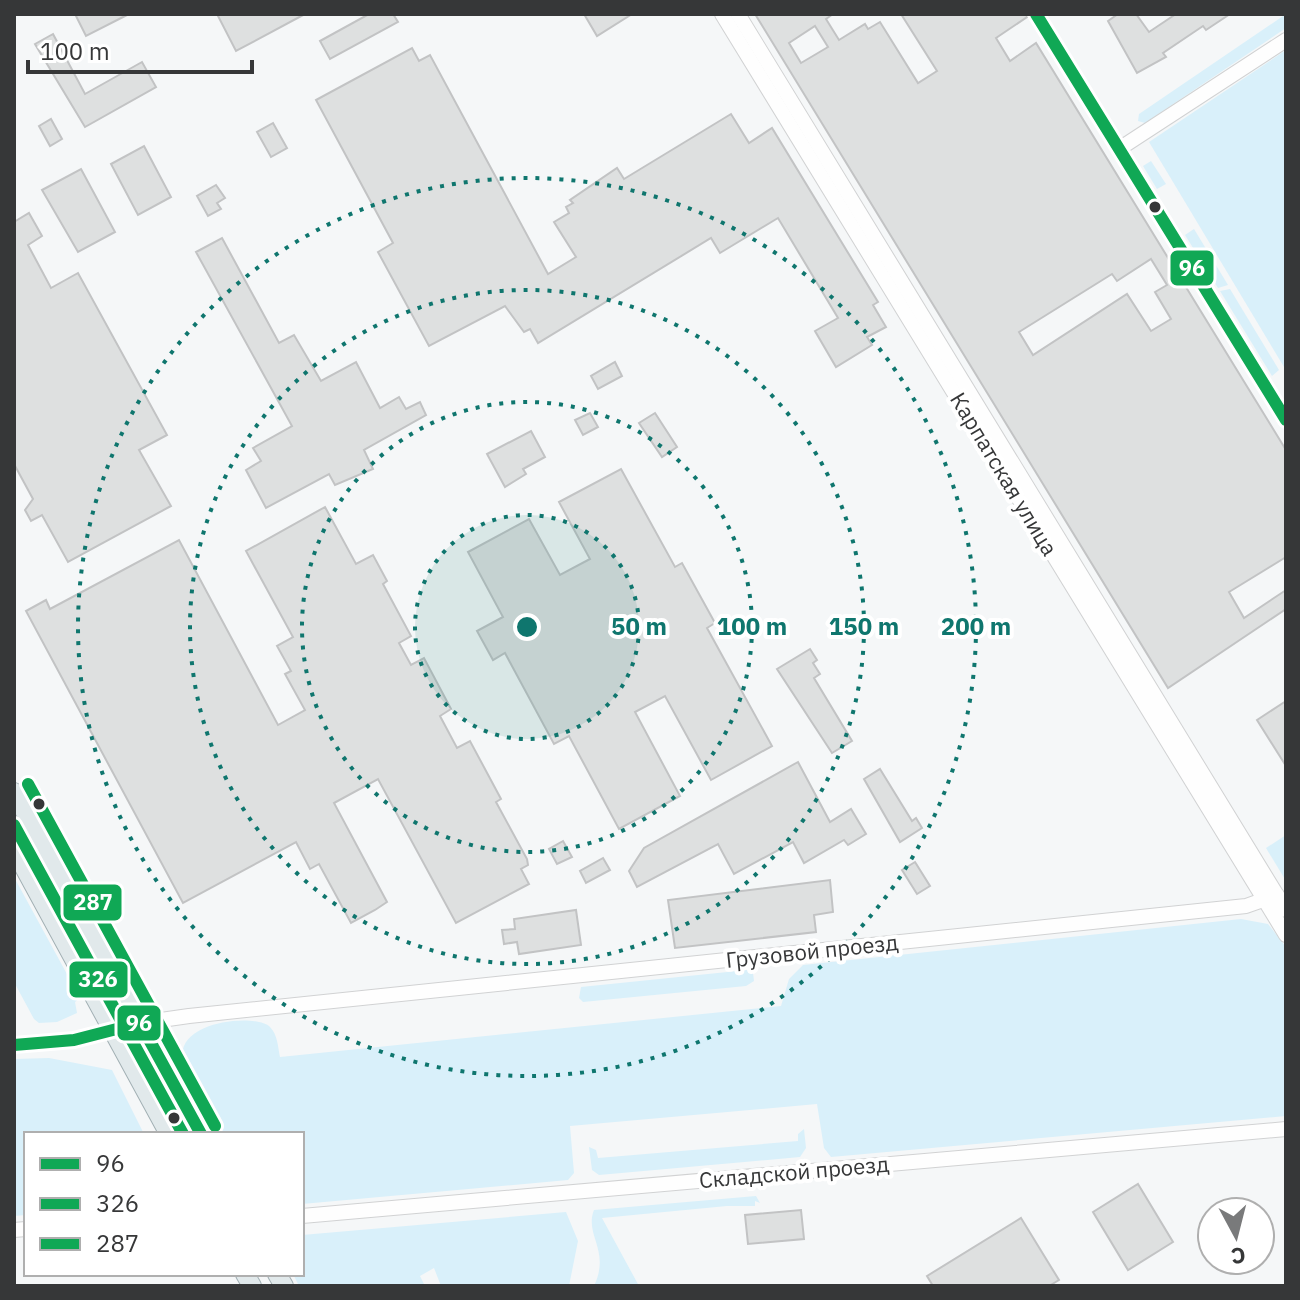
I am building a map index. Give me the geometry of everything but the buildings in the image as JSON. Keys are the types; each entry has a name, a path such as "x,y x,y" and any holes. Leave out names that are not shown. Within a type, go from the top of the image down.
{"main road":[{"path":"14,792 200,1132"},
{"path":"14,849 168,1132"}],"street":[{"name":"Карпатская улица","path":"722,14 1271,898 1286,910"},
{"name":"Карпатская улица","path":"738,14 1271,898 1286,935"},
{"path":"1036,14 1286,420"},
{"path":"1119,149 1286,40"},
{"name":"Грузовой проезд","path":"14,1045 74,1040 140,1023 1271,898"},
{"name":"Складской проезд","path":"304,1216 1286,1129"}],"shaded area":[{"path":"1286,14 1286,28 1145,123 1138,121 1139,114"},
{"path":"1286,50 1286,366 1284,367 1149,142"},
{"path":"1151,161 1166,184 1157,189 1143,166"},
{"path":"1194,229 1228,285 1218,288 1185,235"},
{"path":"1230,289 1279,370 1272,376 1220,291"},
{"path":"1286,835 1286,881 1266,848"},
{"path":"14,877 80,998 75,1002 77,1013 57,1022 39,1023 34,1019 14,982"},
{"path":"1241,919 1268,924 1286,947 1286,1116 831,1157 824,1148 817,1104 570,1126 574,1173 568,1180 304,1204 304,1132 215,1132 179,1066 184,1063 183,1049 189,1038 216,1024 232,1021 261,1023 270,1027 280,1057 781,1006 789,979 803,965"},
{"path":"747,970 753,973 754,981 746,986 583,1002 579,998 581,987"},
{"path":"49,1058 112,1070 143,1132 24,1132 24,1215 14,1216 14,1059"},
{"path":"804,1129 806,1148 800,1157 599,1175 592,1170 589,1147 596,1150 598,1158 798,1141 798,1134"},
{"path":"756,1196 760,1203 755,1201 755,1206 602,1218 639,1286 594,1286 600,1262 592,1227 594,1210"},
{"path":"566,1212 578,1241 569,1286 441,1286 434,1268 420,1276 425,1286 299,1286 294,1276 304,1276 304,1235"}],"transit line":[{"name":"96","path":"1036,14 1286,420"},
{"name":"287","path":"28,784 215,1126"},
{"name":"326","path":"14,825 182,1132"},
{"name":"96","path":"14,1045 74,1040 140,1023 200,1132"}]}
